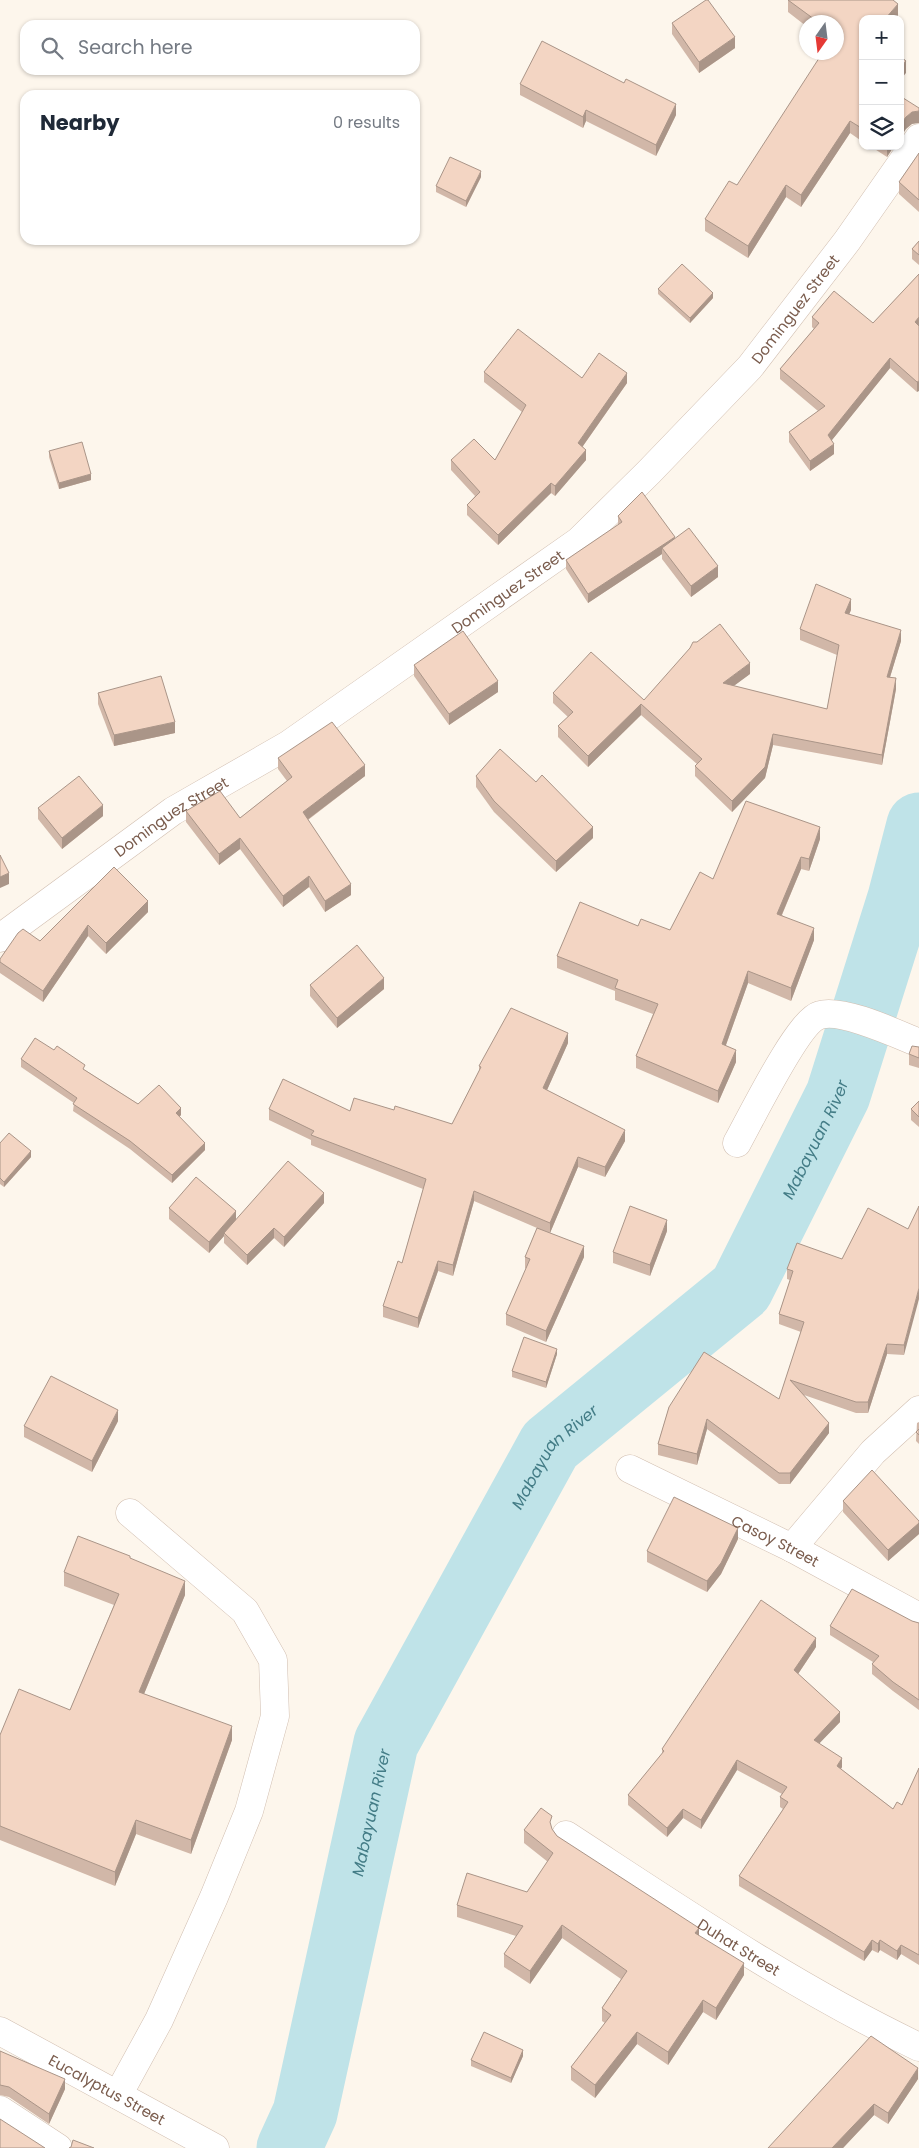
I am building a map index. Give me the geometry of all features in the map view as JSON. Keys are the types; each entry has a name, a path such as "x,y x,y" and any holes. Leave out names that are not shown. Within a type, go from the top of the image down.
{"street":[{"name":"Dominguez Street","path":"0,938 173,811 288,745 579,541 650,472 750,367 847,241 919,138"},
{"path":"737,1143 795,1039 811,1020 820,1015 836,1014 876,1025 919,1043"},
{"path":"792,1548 873,1452 919,1410"},
{"name":"Casoy Street","path":"630,1469 792,1548 919,1618"},
{"path":"118,2095 159,2020 250,1811 275,1716 273,1660 244,1611 130,1513"},
{"name":"Duhat Street","path":"566,1836 762,1963 875,2026 919,2047"},
{"name":"Eucalyptus Street","path":"0,2031 215,2148"},
{"path":"0,2110 58,2148"}],"building":[{"path":"708,0 735,37 699,62 672,23"},
{"path":"788,0 893,0 898,4 888,15 859,15 859,127 850,121 801,195 786,185 748,246 705,219 729,181 737,185 818,60 844,60 844,15 808,15"},
{"path":"542,41 624,83 626,79 676,104 656,145 586,110 583,117 520,84"},
{"path":"904,99 919,108 919,111 912,112 904,120"},
{"path":"919,153 919,200 899,182"},
{"path":"450,157 481,171 466,201 436,186"},
{"path":"919,241 919,255 912,249"},
{"path":"682,264 713,293 690,318 658,289"},
{"path":"919,274 919,317 915,322 919,326 919,381 917,382 890,358 828,435 834,444 810,461 789,432 825,406 780,369 819,323 812,317 834,291 873,323"},
{"path":"518,329 582,378 599,353 627,373 578,443 586,450 555,486 551,483 498,535 467,505 480,492 451,460 474,439 495,460 526,405 484,372"},
{"path":"82,442 91,474 59,483 49,451"},
{"path":"642,492 675,537 588,594 566,560 622,522 618,516"},
{"path":"689,528 718,566 691,586 662,548"},
{"path":"816,584 851,599 845,613 901,630 887,677 896,678 882,755 773,734 765,767 732,801 695,766 702,759 641,704 588,756 558,726 573,712 553,693 591,652 644,700 690,648 693,642 697,642 720,624 750,663 723,683 827,709 839,645 800,629"},
{"path":"463,631 498,681 449,714 414,665"},
{"path":"161,676 175,722 114,735 98,693"},
{"path":"332,722 365,765 303,812 351,884 325,901 309,876 283,896 240,838 219,854 186,811 220,791 240,818 292,777 278,758"},
{"path":"500,749 536,782 542,775 593,827 556,861 494,801 476,776"},
{"path":"79,776 103,805 62,838 38,808"},
{"path":"746,801 820,827 809,859 801,857 777,914 814,928 791,988 748,971 722,1044 736,1050 718,1091 636,1056 658,1004 615,988 618,980 557,956 580,902 638,926 641,919 670,930 700,872 713,879"},
{"path":"0,855 9,873 0,877"},
{"path":"114,867 148,901 106,943 88,925 43,991 0,962 0,959 18,933 23,929 40,941"},
{"path":"357,945 384,978 337,1018 310,985"},
{"path":"511,1008 568,1033 543,1088 625,1130 605,1167 578,1157 550,1223 474,1191 453,1265 438,1261 418,1318 383,1306 398,1261 402,1263 426,1179 311,1135 314,1131 269,1109 283,1079 350,1111 354,1098 394,1110 395,1106 452,1124 481,1067 479,1066"},
{"path":"35,1038 54,1050 57,1046 85,1065 83,1069 138,1104 159,1085 181,1108 176,1113 205,1143 172,1175 130,1141 73,1104 77,1098 21,1059"},
{"path":"912,1046 919,1047 919,1058 909,1054"},
{"path":"919,1101 919,1117 911,1109"},
{"path":"9,1133 31,1151 4,1182 0,1178 0,1143"},
{"path":"288,1161 324,1193 284,1237 274,1228 247,1255 224,1233"},
{"path":"196,1177 236,1211 209,1242 169,1208"},
{"path":"630,1206 667,1220 650,1265 613,1252"},
{"path":"919,1206 919,1288 904,1345 887,1344 868,1402 856,1402 790,1380 829,1423 790,1473 779,1473 707,1419 697,1454 658,1444 669,1407 704,1352 779,1399 804,1322 779,1314 793,1271 787,1269 797,1243 842,1259 868,1208 908,1229"},
{"path":"537,1228 584,1246 546,1331 506,1314 530,1259 525,1257"},
{"path":"524,1337 557,1349 546,1382 512,1371"},
{"path":"51,1376 118,1410 92,1461 24,1426"},
{"path":"872,1470 919,1521 888,1550 843,1501"},
{"path":"674,1497 738,1528 721,1563 707,1581 647,1551"},
{"path":"78,1536 130,1556 130,1558 185,1581 139,1692 232,1726 191,1840 136,1820 115,1872 0,1826 0,1735 19,1689 70,1710 119,1594 64,1572"},
{"path":"852,1589 919,1623 919,1700 893,1682 872,1664 879,1656 830,1626"},
{"path":"761,1600 816,1638 794,1670 840,1712 814,1740 842,1758 837,1766 893,1809 897,1802 902,1805 919,1768 919,1955 901,1945 897,1951 880,1940 878,1944 872,1940 864,1952 739,1876 788,1802 780,1797 787,1787 737,1760 701,1820 683,1809 667,1828 628,1795 664,1751 662,1749"},
{"path":"541,1808 552,1816 550,1822 557,1836 699,1928 695,1933 744,1963 716,2008 703,2000 668,2052 637,2032 595,2085 571,2067 611,2015 602,2008 627,1971 562,1925 530,1971 504,1954 523,1926 457,1905 467,1873 527,1892 553,1853 524,1830"},
{"path":"484,2032 523,2050 511,2078 471,2060"},
{"path":"871,2036 918,2068 888,2113 874,2104 832,2148 768,2148"},
{"path":"0,2051 65,2079 49,2114 9,2087 0,2085"},
{"path":"0,2119 45,2148 0,2148"},
{"path":"73,2140 94,2148 69,2148"}],"waterway":[{"name":"Mabayuan River","path":"289,2148 305,2113 386,1743 550,1445 741,1289 838,1095 900,898 919,825"}]}
